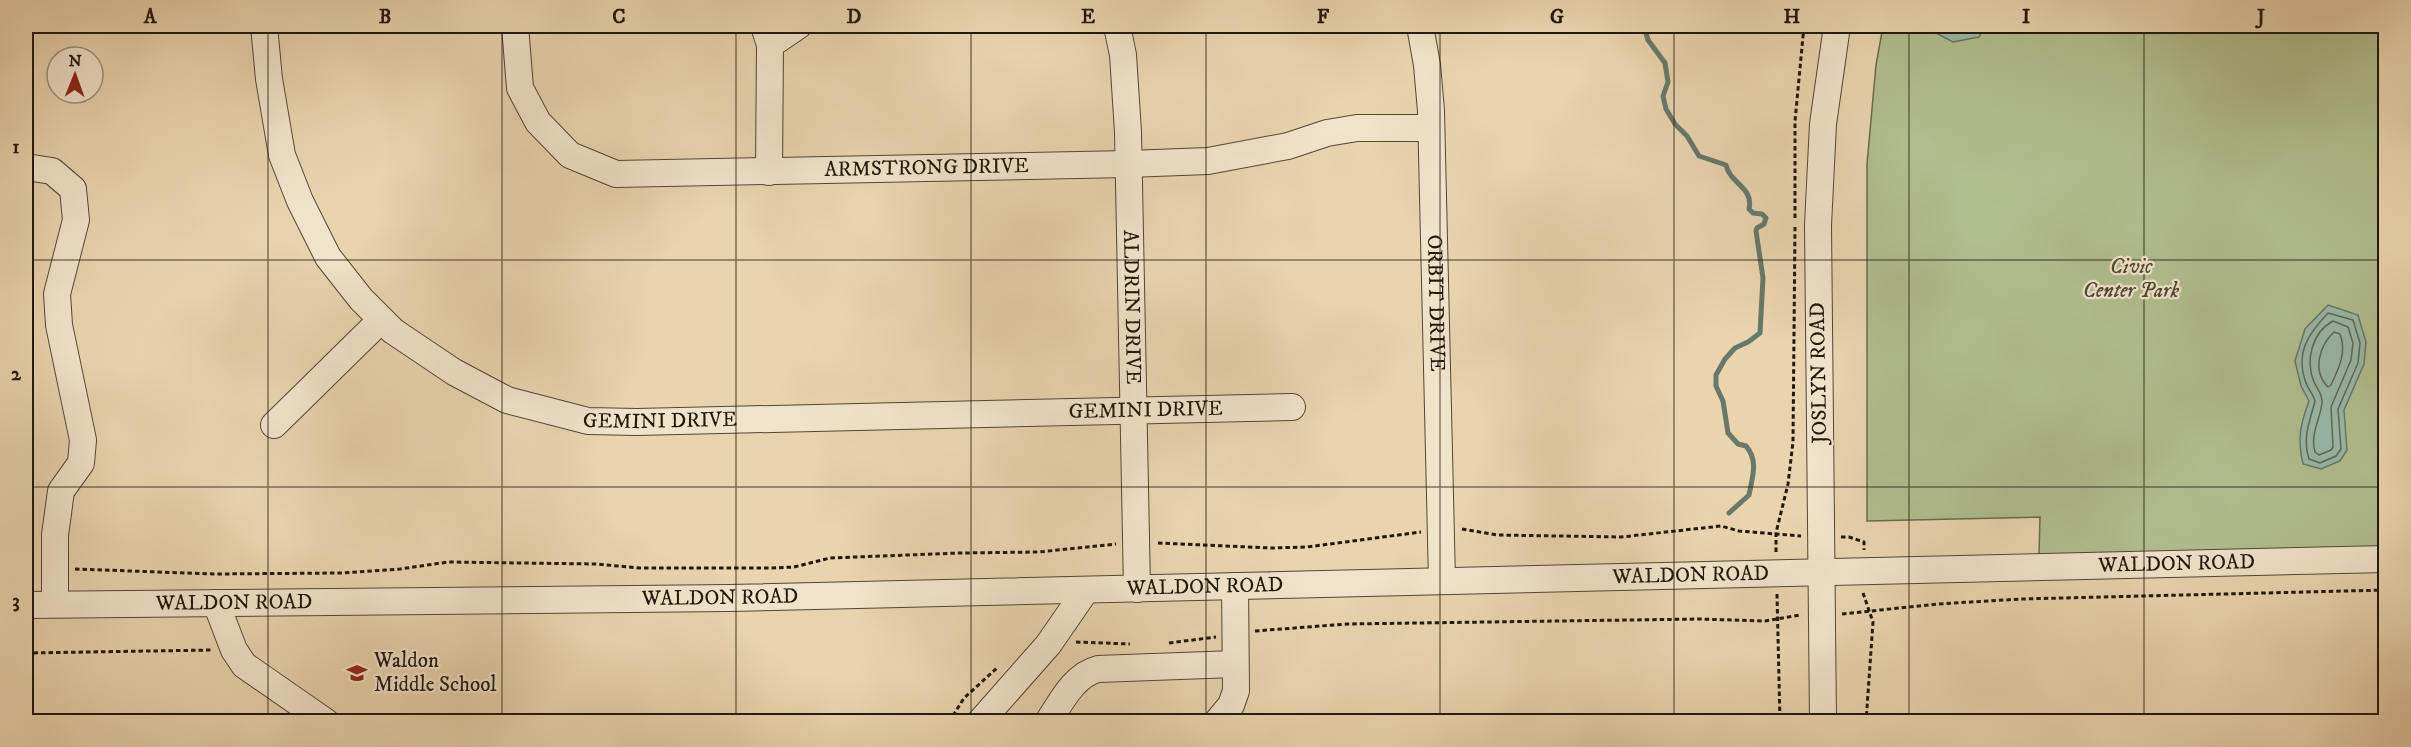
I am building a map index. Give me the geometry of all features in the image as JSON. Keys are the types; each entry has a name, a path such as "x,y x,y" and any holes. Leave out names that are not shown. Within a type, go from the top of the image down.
{"street":[{"name":"GEMINI DRIVE","path":"264,26 269,79 282,155 300,201 328,257 361,299 393,331 454,372 507,400 588,421 637,422 1292,408"},
{"name":"ARMSTRONG DRIVE","path":"515,26 520,88 538,122 570,155 616,174 1208,161 1288,146 1327,133 1357,128 1431,128"},
{"path":"769,172 767,35 798,26"},
{"name":"ALDRIN DRIVE","path":"1117,26 1123,55 1128,164 1137,589"},
{"name":"ORBIT DRIVE","path":"1420,26 1427,65 1431,128 1442,581"},
{"name":"JOSLYN ROAD","path":"1823,722 1818,225 1823,124 1837,26"},
{"path":"26,167 52,171 73,189 76,220 57,294 59,325 83,440 81,463 62,491 55,535 55,604"},
{"path":"274,425 381,320"},
{"name":"WALDON ROAD","path":"26,605 695,599 2385,559"},
{"path":"1218,722 1231,705 1236,691 1235,586"},
{"path":"990,719 1048,645 1086,590"},
{"path":"216,603 234,650 254,673 326,722"},
{"path":"1048,722 1078,679 1088,671 1235,664"}],"path":[{"path":"1780,722 1776,533 1788,484 1793,441 1794,155 1797,80 1804,26"},
{"path":"55,568 214,574 343,573 400,569 448,562 596,564 640,568 771,568 795,567 830,558 1039,552 1136,543 1307,547 1416,533 1430,528 1460,529 1484,534 1621,537 1721,526 1739,531 1849,537 1864,542 1863,594 1873,622 1866,722"},
{"path":"26,652 234,650"}],"green space":[{"name":"Civic Center Park","path":"1883,26 2385,26 2385,548 2039,556 2040,517 1867,521 1867,164 1876,65"}],"water":[{"path":"1932,26 1985,26 1979,37 1953,42 1934,32"},
{"path":"2328,305 2358,315 2366,342 2364,364 2344,410 2347,450 2340,461 2321,469 2303,464 2300,432 2309,401 2301,386 2295,361 2305,329"}],"waterway":[{"path":"1644,26 1648,40 1665,63 1668,82 1663,96 1666,109 1675,124 1687,136 1699,156 1726,165 1732,177 1745,190 1750,202 1749,209 1766,218 1764,224 1756,231 1763,278 1760,333 1735,348 1725,359 1716,375 1716,386 1723,401 1728,433 1738,444 1746,446 1753,464 1749,495 1729,513"}],"place":[{"name":"Waldon Middle School","path":"357,673"}]}
